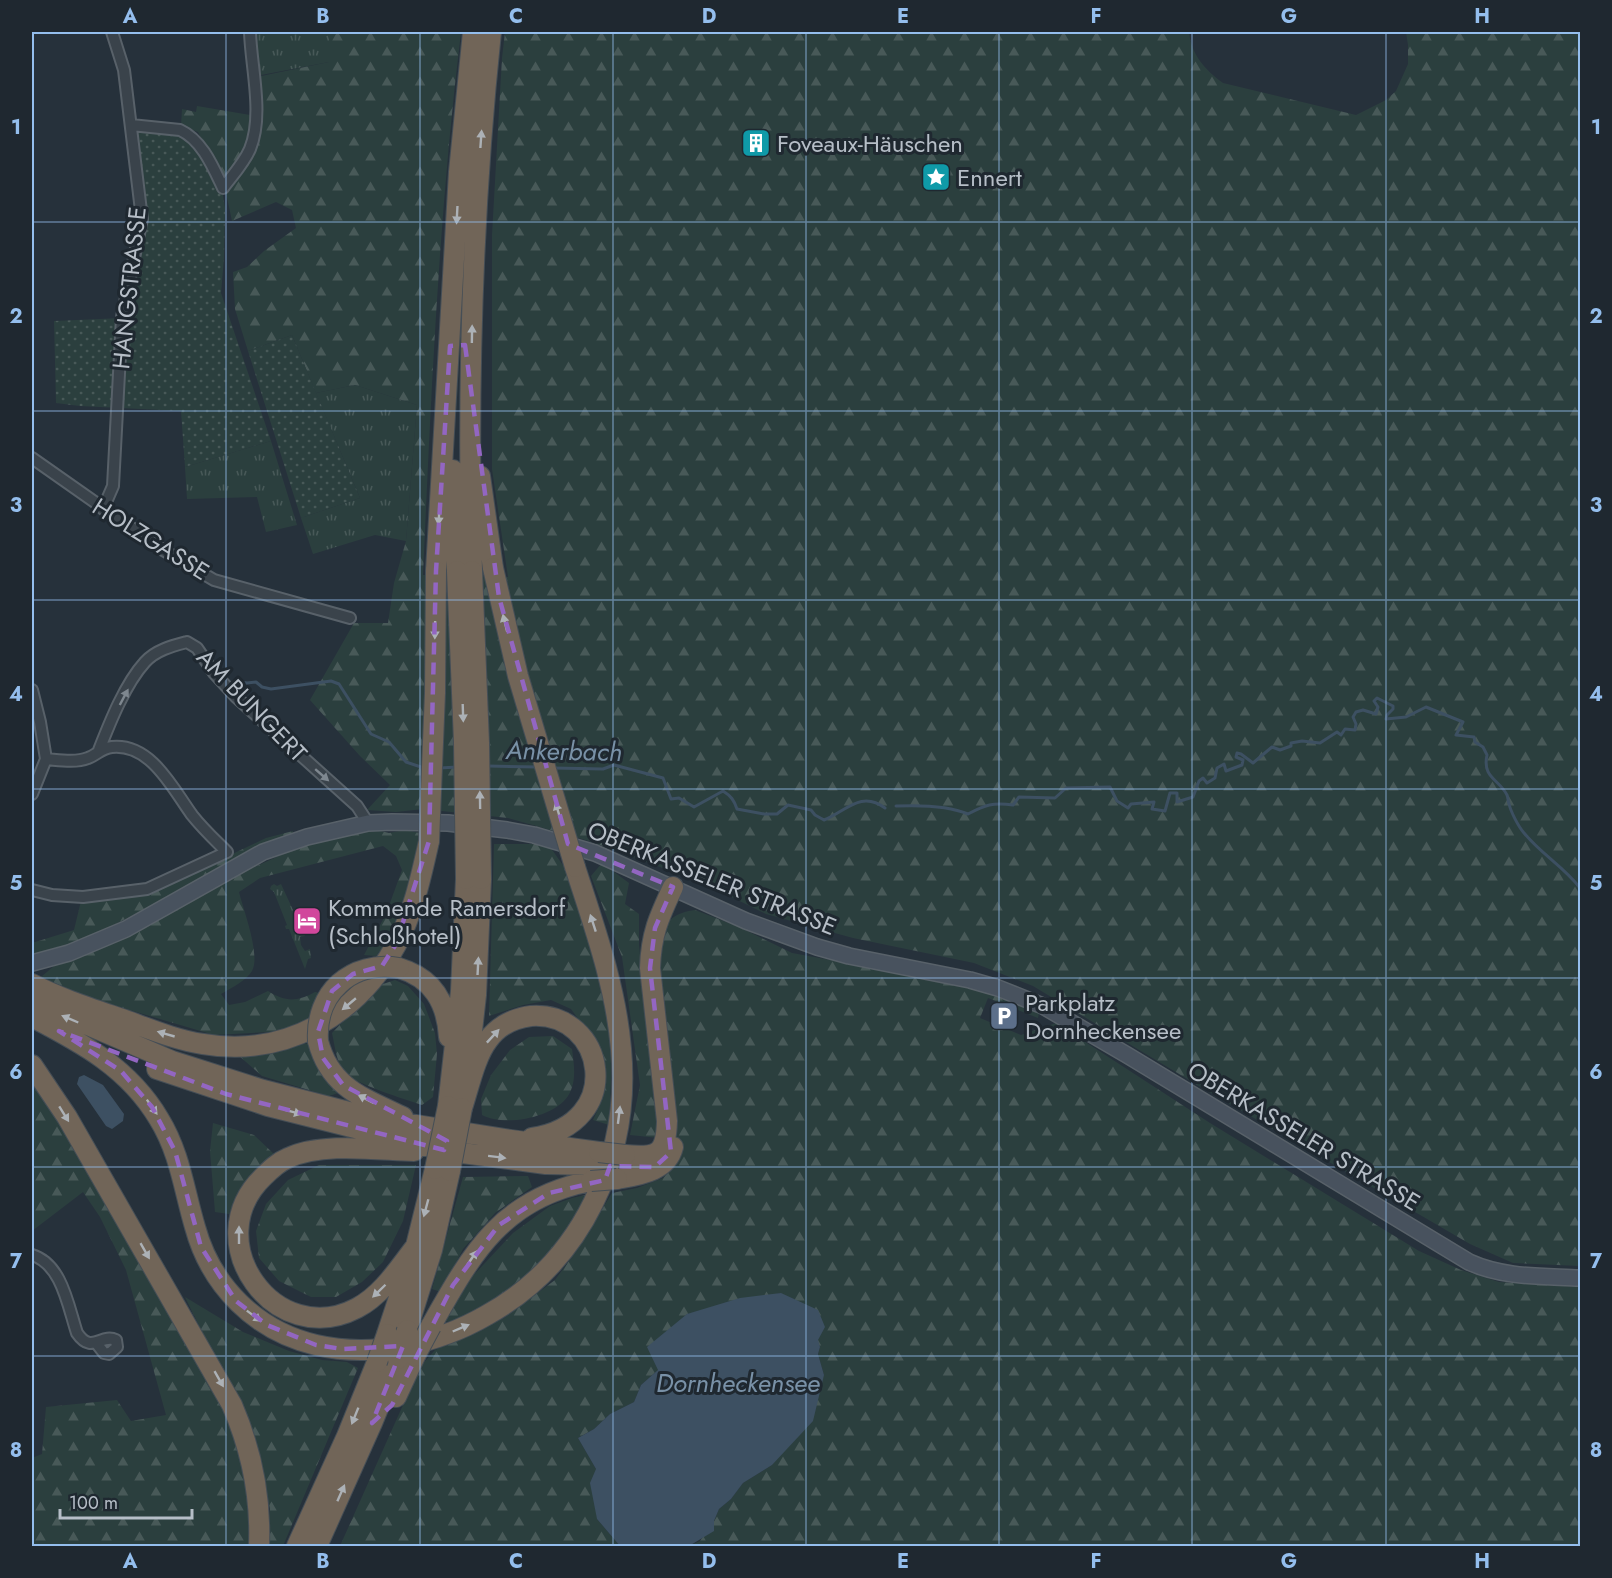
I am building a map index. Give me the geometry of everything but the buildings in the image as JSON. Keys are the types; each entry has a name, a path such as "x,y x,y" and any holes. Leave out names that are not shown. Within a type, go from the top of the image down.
{"highway":[{"path":"34,994 202,1044 233,1047 257,1046 308,1031 331,1018 354,1001 376,977 396,944 410,913 429,842 435,693 436,571 459,172 473,32"},
{"path":"317,1546 372,1423 392,1405 406,1357 407,1330 443,1170 476,995 473,879 464,742 464,571 471,393 473,254 491,32"},
{"path":"449,353 464,571"},
{"path":"32,1017 96,1052 132,1082 152,1107 175,1151 201,1247 221,1283 246,1310 283,1333 316,1345 342,1349 393,1347 435,1338 476,1322 498,1309 539,1277 556,1259 583,1222 602,1188 612,1157 620,1108 621,1051 616,1011 608,975 518,676 493,568 471,393"},
{"path":"452,1081 473,879"},
{"path":"424,1248 357,1308 334,1316 296,1314 273,1303 255,1286 246,1270 240,1254 238,1237 241,1210 256,1184 271,1169 287,1158 309,1151 344,1149 447,1151 546,1164 595,1166 668,1159 673,1146 667,1121 650,968 651,945 655,928 673,887"},
{"path":"418,1126 354,1093 343,1085 327,1066 318,1041 318,1023 323,1006 338,984 353,974 368,968 383,966 399,968 415,974 429,984 444,1006 448,1023 455,1107"},
{"path":"34,994 172,1061 262,1090 372,1118 511,1140 595,1166 634,1164"},
{"path":"455,1107 484,1046 501,1027 517,1019 534,1016 551,1018 567,1025 580,1036 593,1059 596,1077 590,1102 580,1117 566,1128 549,1134 511,1140"},
{"path":"59,1031 226,1094 447,1151"},
{"path":"32,1065 67,1117 224,1388 246,1440 258,1493 259,1546"},
{"path":"406,1357 431,1326 470,1259 499,1224 536,1199 563,1188 595,1166"},
{"path":"297,1546 347,1436 424,1248"}],"street":[{"name":"HANGSTRASSE","path":"103,509 113,486 122,317 142,219 124,70 112,32"},
{"path":"131,125 180,130 188,134 206,154 223,188 249,151 253,138 255,108 250,32"},
{"name":"HOLZGASSE","path":"32,458 163,550 214,580 350,618"},
{"name":"AM BUNGERT","path":"99,750 109,724 146,660 167,647 187,642 197,648 214,673 236,697 357,806 368,823"},
{"path":"32,690 46,759 32,794"},
{"path":"32,890 52,895 83,897 147,889 227,852 203,828 169,782 147,758 126,747 99,750 89,758 77,760 46,759"},
{"name":"OBERKASSELER STRASSE","path":"32,963 69,953 126,929 263,852 286,843 368,823 448,823 534,835 595,853 746,921 817,947 849,956 970,980 1024,998 1058,1014 1127,1055 1468,1262 1486,1270 1504,1274 1581,1278"},
{"path":"32,1255 46,1262 58,1277 77,1334 86,1342 97,1344"}],"highlighted area":[{"path":"465,345 499,597 568,844 673,887 655,928 650,968 671,1152 655,1167 610,1166 605,1180 549,1193 499,1225 453,1285 392,1405 372,1423 403,1346 342,1349 316,1345 267,1325 236,1301 201,1247 175,1151 152,1107 121,1071 59,1031 226,1094 444,1150 447,1141 343,1085 323,1058 318,1032 332,991 353,974 382,966 396,944 429,841 436,571 450,346"}],"green space":[{"path":"253,32 329,32 329,62 256,76"},
{"path":"329,32 461,32 441,235 423,575 508,577 492,469 492,235 505,32 1189,32 1190,40 1200,61 1223,83 1356,115 1386,100 1396,91 1408,64 1406,32 1580,32 1580,1266 1513,1263 1470,1244 1033,986 974,963 853,938 766,914 701,882 589,841 508,818 423,809 396,812 367,810 390,785 360,756 310,700 354,623 388,623 394,583 406,541 417,405 355,385 316,393 292,335 248,351 235,309 233,272 247,267 264,251 296,228 292,210 276,202 232,221 225,188 198,132 181,126 182,109 196,112 197,106 250,115 251,78 329,62"},
{"path":"134,129 183,135 193,142 222,189 225,208 221,293 271,441 185,467 181,411 56,403 54,321 123,318 146,222"},
{"path":"292,335 360,498 301,518 248,351"},
{"path":"355,385 417,405 406,541 375,535 313,554 301,518 360,498 316,393"},
{"path":"271,441 297,525 266,532 257,497 187,499 185,467"},
{"path":"377,830 389,833 405,830 420,833 418,863 398,927 376,956 364,955 386,914 402,870 396,856 383,846 260,878 239,892 253,943 254,964 246,978 221,994 229,1005 245,1002 268,991 286,999 297,999 315,992 320,993 306,1024 289,1031 214,1035 89,998 41,977 54,966 118,942 204,890 303,845"},
{"path":"293,831 293,834 80,942 32,958 32,943 74,930 81,901 148,894 266,838"},
{"path":"494,844 548,844 567,871 596,961 607,1016 612,1061 609,1125 593,1120 599,1107 601,1084 587,1031 571,1009 551,1000 523,1005 489,1016"},
{"path":"602,863 629,883 625,904 639,914 639,945 659,1138 630,1135 640,1085 622,957 591,876"},
{"path":"274,884 277,886 281,884 305,936 300,937 301,945 305,951 310,949 311,958 308,959 305,969 289,929 286,929 287,925 274,892 270,889"},
{"path":"695,910 739,927 792,953 935,979 992,993 1039,1013 1038,1018 988,998 980,1018 1021,1035 1056,1023 1210,1123 1419,1251 1461,1270 1499,1282 1580,1287 1580,1546 689,1546 700,1541 714,1521 719,1509 731,1499 743,1483 772,1465 824,1375 818,1354 820,1347 781,1293 687,1314 658,1370 641,1385 634,1402 610,1414 594,1429 578,1438 596,1469 597,1519 620,1546 340,1546 420,1367 435,1350 504,1318 555,1280 577,1250 612,1193 637,1188 663,1178 678,1162 659,984 658,950 662,932 668,922 677,915"},
{"path":"395,980 408,986 424,1004 435,1033 437,1054 433,1097 422,1105 381,1091 350,1077 342,1069 335,1048 332,1033 377,986"},
{"path":"553,1036 572,1049 574,1079 571,1091 561,1104 540,1115 515,1120 491,1119 482,1115 481,1099 491,1075 510,1050 529,1037"},
{"path":"310,1043 341,1092 329,1096 262,1076 238,1055"},
{"path":"32,1076 49,1100 222,1402 242,1446 251,1501 249,1546 32,1546 32,1458 42,1454 46,1407 117,1400 131,1421 166,1415 126,1270 100,1217 83,1192 32,1231"},
{"path":"213,1123 254,1135 276,1156 247,1180 229,1214 215,1212 210,1151"},
{"path":"319,1165 416,1165 403,1221 383,1262 362,1282 336,1297 311,1297 279,1281 259,1258 256,1231 266,1204 288,1180"},
{"path":"528,1176 532,1187 495,1213 463,1249 441,1292 432,1289 463,1177"},
{"path":"590,1194 561,1243 518,1291 456,1320 445,1322 469,1280 513,1233 550,1206"},
{"path":"185,1297 243,1332 289,1351 322,1360 347,1362 358,1368 283,1546 266,1546 270,1509 255,1439"}],"water":[{"path":"84,1075 103,1085 124,1114 123,1121 112,1129 106,1126 77,1084 79,1077"},
{"name":"Dornheckensee","path":"781,1293 818,1310 825,1327 818,1340 820,1347 818,1354 824,1375 813,1421 772,1465 743,1483 731,1499 719,1509 714,1521 714,1531 689,1546 620,1546 597,1519 590,1483 596,1469 578,1438 594,1429 610,1414 634,1402 641,1385 658,1370 647,1347 687,1314 740,1298"}],"waterway":[{"name":"Ankerbach","path":"235,681 256,682 262,687 271,689 331,681 339,684 371,734 389,742 406,762 424,768"},
{"name":"Ankerbach","path":"896,806 942,807 968,814 989,805 1013,805 1019,797 1055,798 1066,788 1110,787 1117,801 1128,808 1131,804 1154,802 1152,809 1165,811 1170,793 1177,793 1177,802 1193,797 1199,781 1203,778 1207,783 1215,778 1217,768 1224,764 1226,771 1242,765 1243,760 1236,757 1237,753 1253,763 1272,747 1280,750 1291,746 1291,743 1302,741 1320,743 1337,732 1341,735 1345,729 1355,730 1356,724 1353,717 1356,712 1363,710 1376,714 1378,707 1374,701 1377,698 1393,706 1386,719 1406,717 1426,707 1463,722 1456,735 1474,737 1475,742 1483,747 1487,755 1486,763 1489,774 1507,795 1517,823 1531,841 1567,873 1580,888"},
{"name":"Ankerbach","path":"554,768 603,769 614,765 663,778 671,799 679,798 694,807 723,791 732,798 737,809 764,814 777,814 788,805 811,810 824,820 861,802 868,801 885,808"},
{"name":"Ankerbach","path":"488,766 538,767"},
{"name":"Ankerbach","path":"440,768 457,767"}],"place":[{"name":"Foveaux-Häuschen","path":"756,143"},
{"name":"Ennert","path":"936,177"},
{"name":"Kommende Ramersdorf (Schloßhotel)","path":"307,921"},
{"name":"Parkplatz Dornheckensee","path":"1004,1016"}]}
